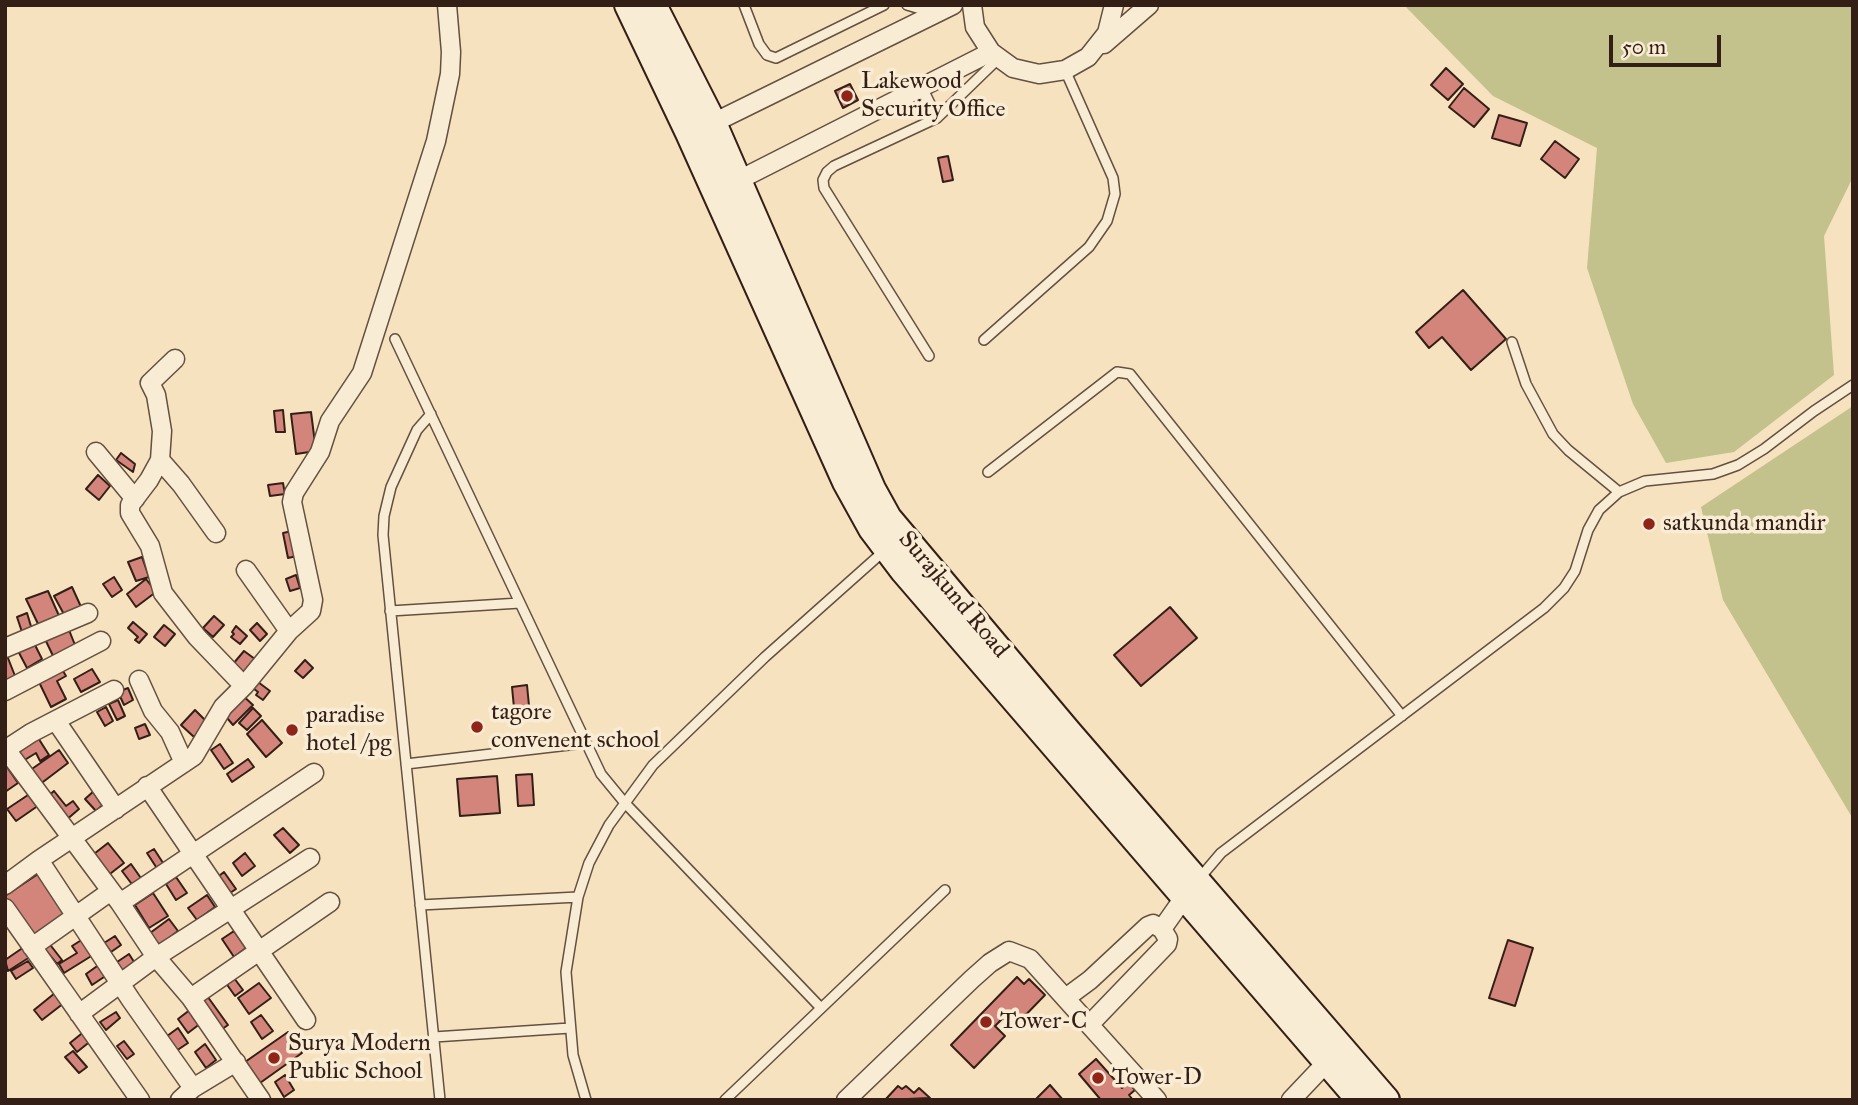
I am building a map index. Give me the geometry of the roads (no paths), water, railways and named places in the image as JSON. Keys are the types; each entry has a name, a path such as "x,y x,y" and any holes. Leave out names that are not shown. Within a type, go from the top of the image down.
{"main road":[{"name":"Surajkund Road","path":"628,5 701,128"},
{"name":"Surajkund Road","path":"653,5 846,482 872,529 894,541 1357,1087"},
{"name":"Surajkund Road","path":"1190,889 1240,958 1327,1062 1357,1087 1386,1100"}],"street":[{"path":"5,885 39,859 194,756 223,707 289,631 311,611 313,600 292,502 294,493 320,452 330,421 362,373 436,141 450,74 447,5"},
{"path":"701,128 953,5"},
{"path":"972,5 975,27 995,55 1013,68 1039,74 1065,70 1088,57 1149,5"},
{"path":"1088,57 1107,33 1114,5"},
{"path":"725,186 922,87 995,55"},
{"path":"175,359 150,383 156,395 162,431 160,460 130,505 130,513 150,546 163,593 197,637 244,686"},
{"path":"96,452 135,499"},
{"path":"160,460 216,533"},
{"path":"246,570 289,631"},
{"path":"5,648 88,612"},
{"path":"5,691 101,641"},
{"path":"139,680 153,711 170,732 184,763"},
{"path":"114,690 6,749 156,957 191,998 261,1100"},
{"path":"55,721 116,809"},
{"path":"32,947 76,914 115,897 192,853 314,773"},
{"path":"147,786 306,1020"},
{"path":"79,1014 156,957 310,858"},
{"path":"39,859 122,984 186,1094 236,1062"},
{"path":"1163,929 1190,889"},
{"path":"191,998 258,949 330,902"},
{"path":"5,908 140,1100"},
{"path":"1067,997 1090,980 1148,926 1157,925 1163,929 1167,943 1090,1024"},
{"path":"846,1100 981,971 1009,951 1030,959 1157,1100"},
{"path":"1291,1100 1327,1062"}],"lane":[{"path":"744,5 758,44 767,55 776,58 884,5"},
{"path":"907,5 935,13"},
{"path":"929,356 824,188 823,180 834,166 937,118 995,55"},
{"path":"984,340 1089,247 1107,220 1115,194 1113,178 1065,70"},
{"path":"922,87 937,118"},
{"path":"395,339 601,774 624,802 821,1008"},
{"path":"1512,342 1526,384 1553,434 1568,450 1619,492"},
{"path":"988,472 1117,372 1130,374 1402,716"},
{"path":"1190,889 1221,853 1544,608 1564,588 1575,571 1588,530 1599,510 1619,492 1645,481 1713,474 1738,465 1853,385"},
{"path":"431,414 417,430 391,487 384,516 383,536 440,1100"},
{"path":"586,1100 572,1055 566,972 578,897 589,863 624,802 653,765 765,657 894,541"},
{"path":"390,611 520,603"},
{"path":"406,764 586,743"},
{"path":"725,1100 945,890"},
{"path":"420,905 578,897"},
{"path":"434,1037 570,1028"}],"place":[{"name":"Lakewood Security Office","path":"847,96"},
{"name":"satkunda mandir","path":"1649,524"},
{"name":"tagore convenent school","path":"477,727"},
{"name":"paradise hotel /pg","path":"292,730"},
{"name":"Tower-C","path":"986,1022"},
{"name":"Surya Modern Public School","path":"274,1058"},
{"name":"Tower-D","path":"1098,1078"}]}
